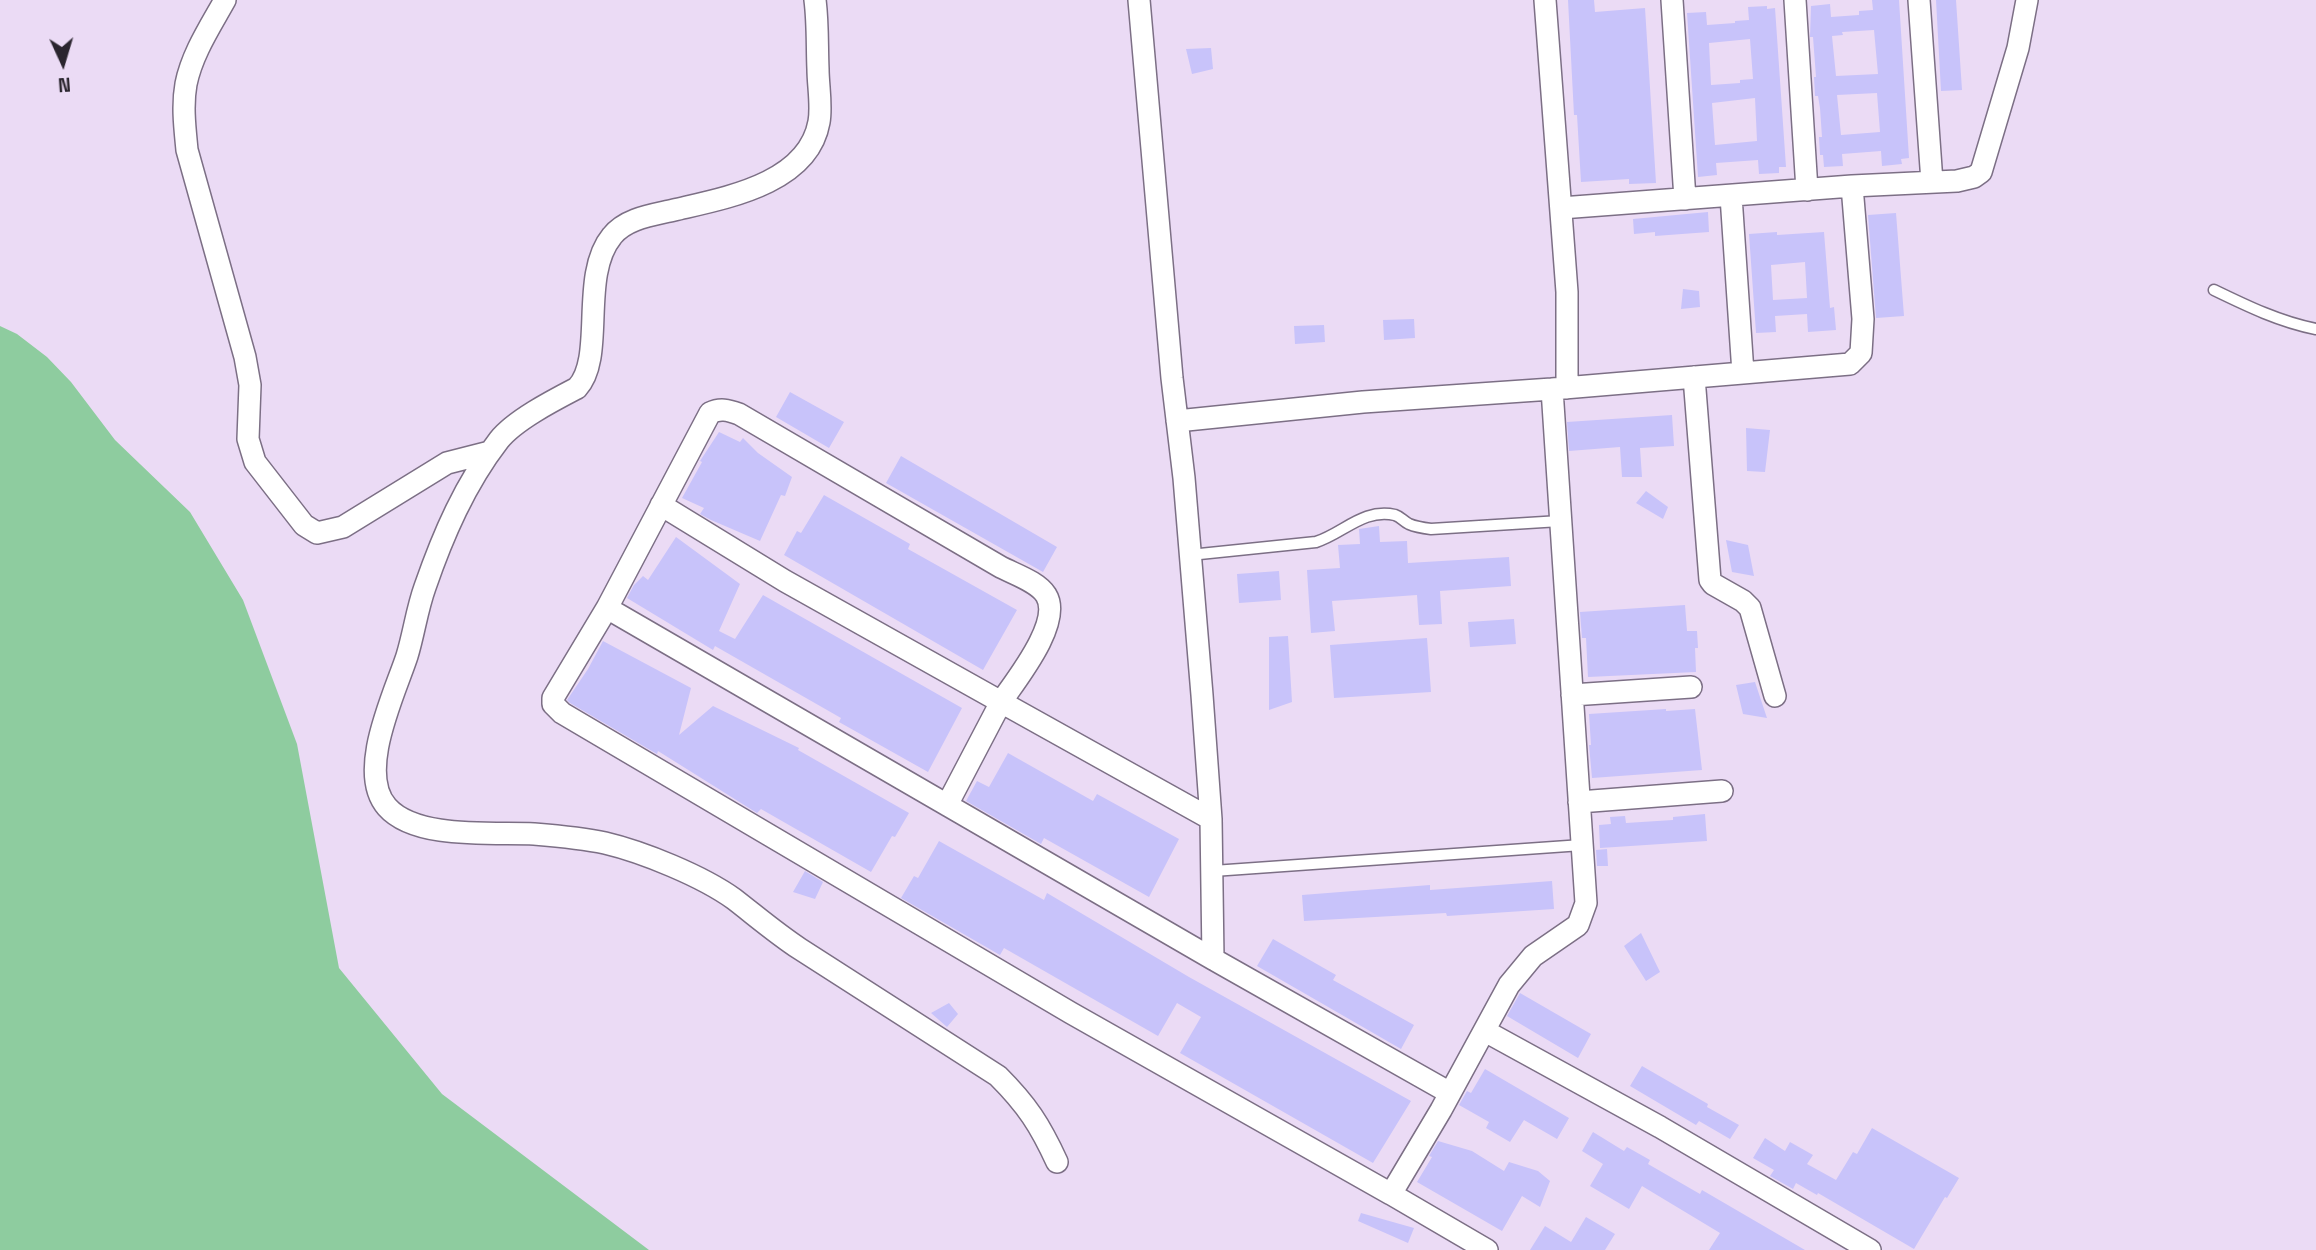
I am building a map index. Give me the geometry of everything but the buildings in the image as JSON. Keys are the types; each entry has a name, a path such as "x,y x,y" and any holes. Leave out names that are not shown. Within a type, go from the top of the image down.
{"street":[{"path":"225,0 194,60 186,85 184,116 187,150 245,358 250,385 248,439 255,462 304,525 317,533 343,527 447,463 490,452"},
{"path":"815,0 819,121 809,150 789,169 745,193 639,219 612,236 596,268 589,358 583,381 577,388 559,397 502,436 477,470 457,508 425,589 408,654 377,747 375,769 379,793 387,808 403,819 435,830 569,838 606,844 674,867 733,898 763,924 800,950 999,1076 1026,1105 1057,1162"},
{"path":"1139,0 1190,555 1211,819 1213,959"},
{"path":"1391,1194 1509,985 1532,956 1578,925 1586,903 1560,521 1560,388 1567,292 1545,0"},
{"path":"1672,0 1685,199"},
{"path":"1795,0 1807,190"},
{"path":"1919,0 1932,182"},
{"path":"1561,208 1956,181 1974,177 1981,172 2018,48 2026,0"},
{"path":"1177,421 1363,402 1850,364 1861,353 1863,319 1852,187"},
{"path":"1731,195 1743,373"},
{"path":"1694,377 1710,580 1750,608 1775,696"},
{"path":"947,805 1001,702 1033,655 1050,617 1049,603 1039,587 739,414 725,409 710,413 607,608 554,693 553,704 562,713 1071,1013 1487,1250"},
{"path":"661,505 785,581 1211,819"},
{"path":"607,608 1450,1093"},
{"path":"1572,695 1691,687"},
{"path":"1579,802 1722,791"},
{"path":"1485,1031 1660,1127 1870,1250"}],"lane":[{"path":"2214,290 2294,324 2316,328"},
{"path":"1190,555 1316,542 1360,518 1375,514 1393,515 1416,527 1431,529 1560,521"},
{"path":"1213,871 1582,845"}],"green space":[{"path":"0,326 17,334 47,357 71,382 115,440 190,512 243,600 297,744 339,968 442,1094 649,1250 0,1250"}]}
